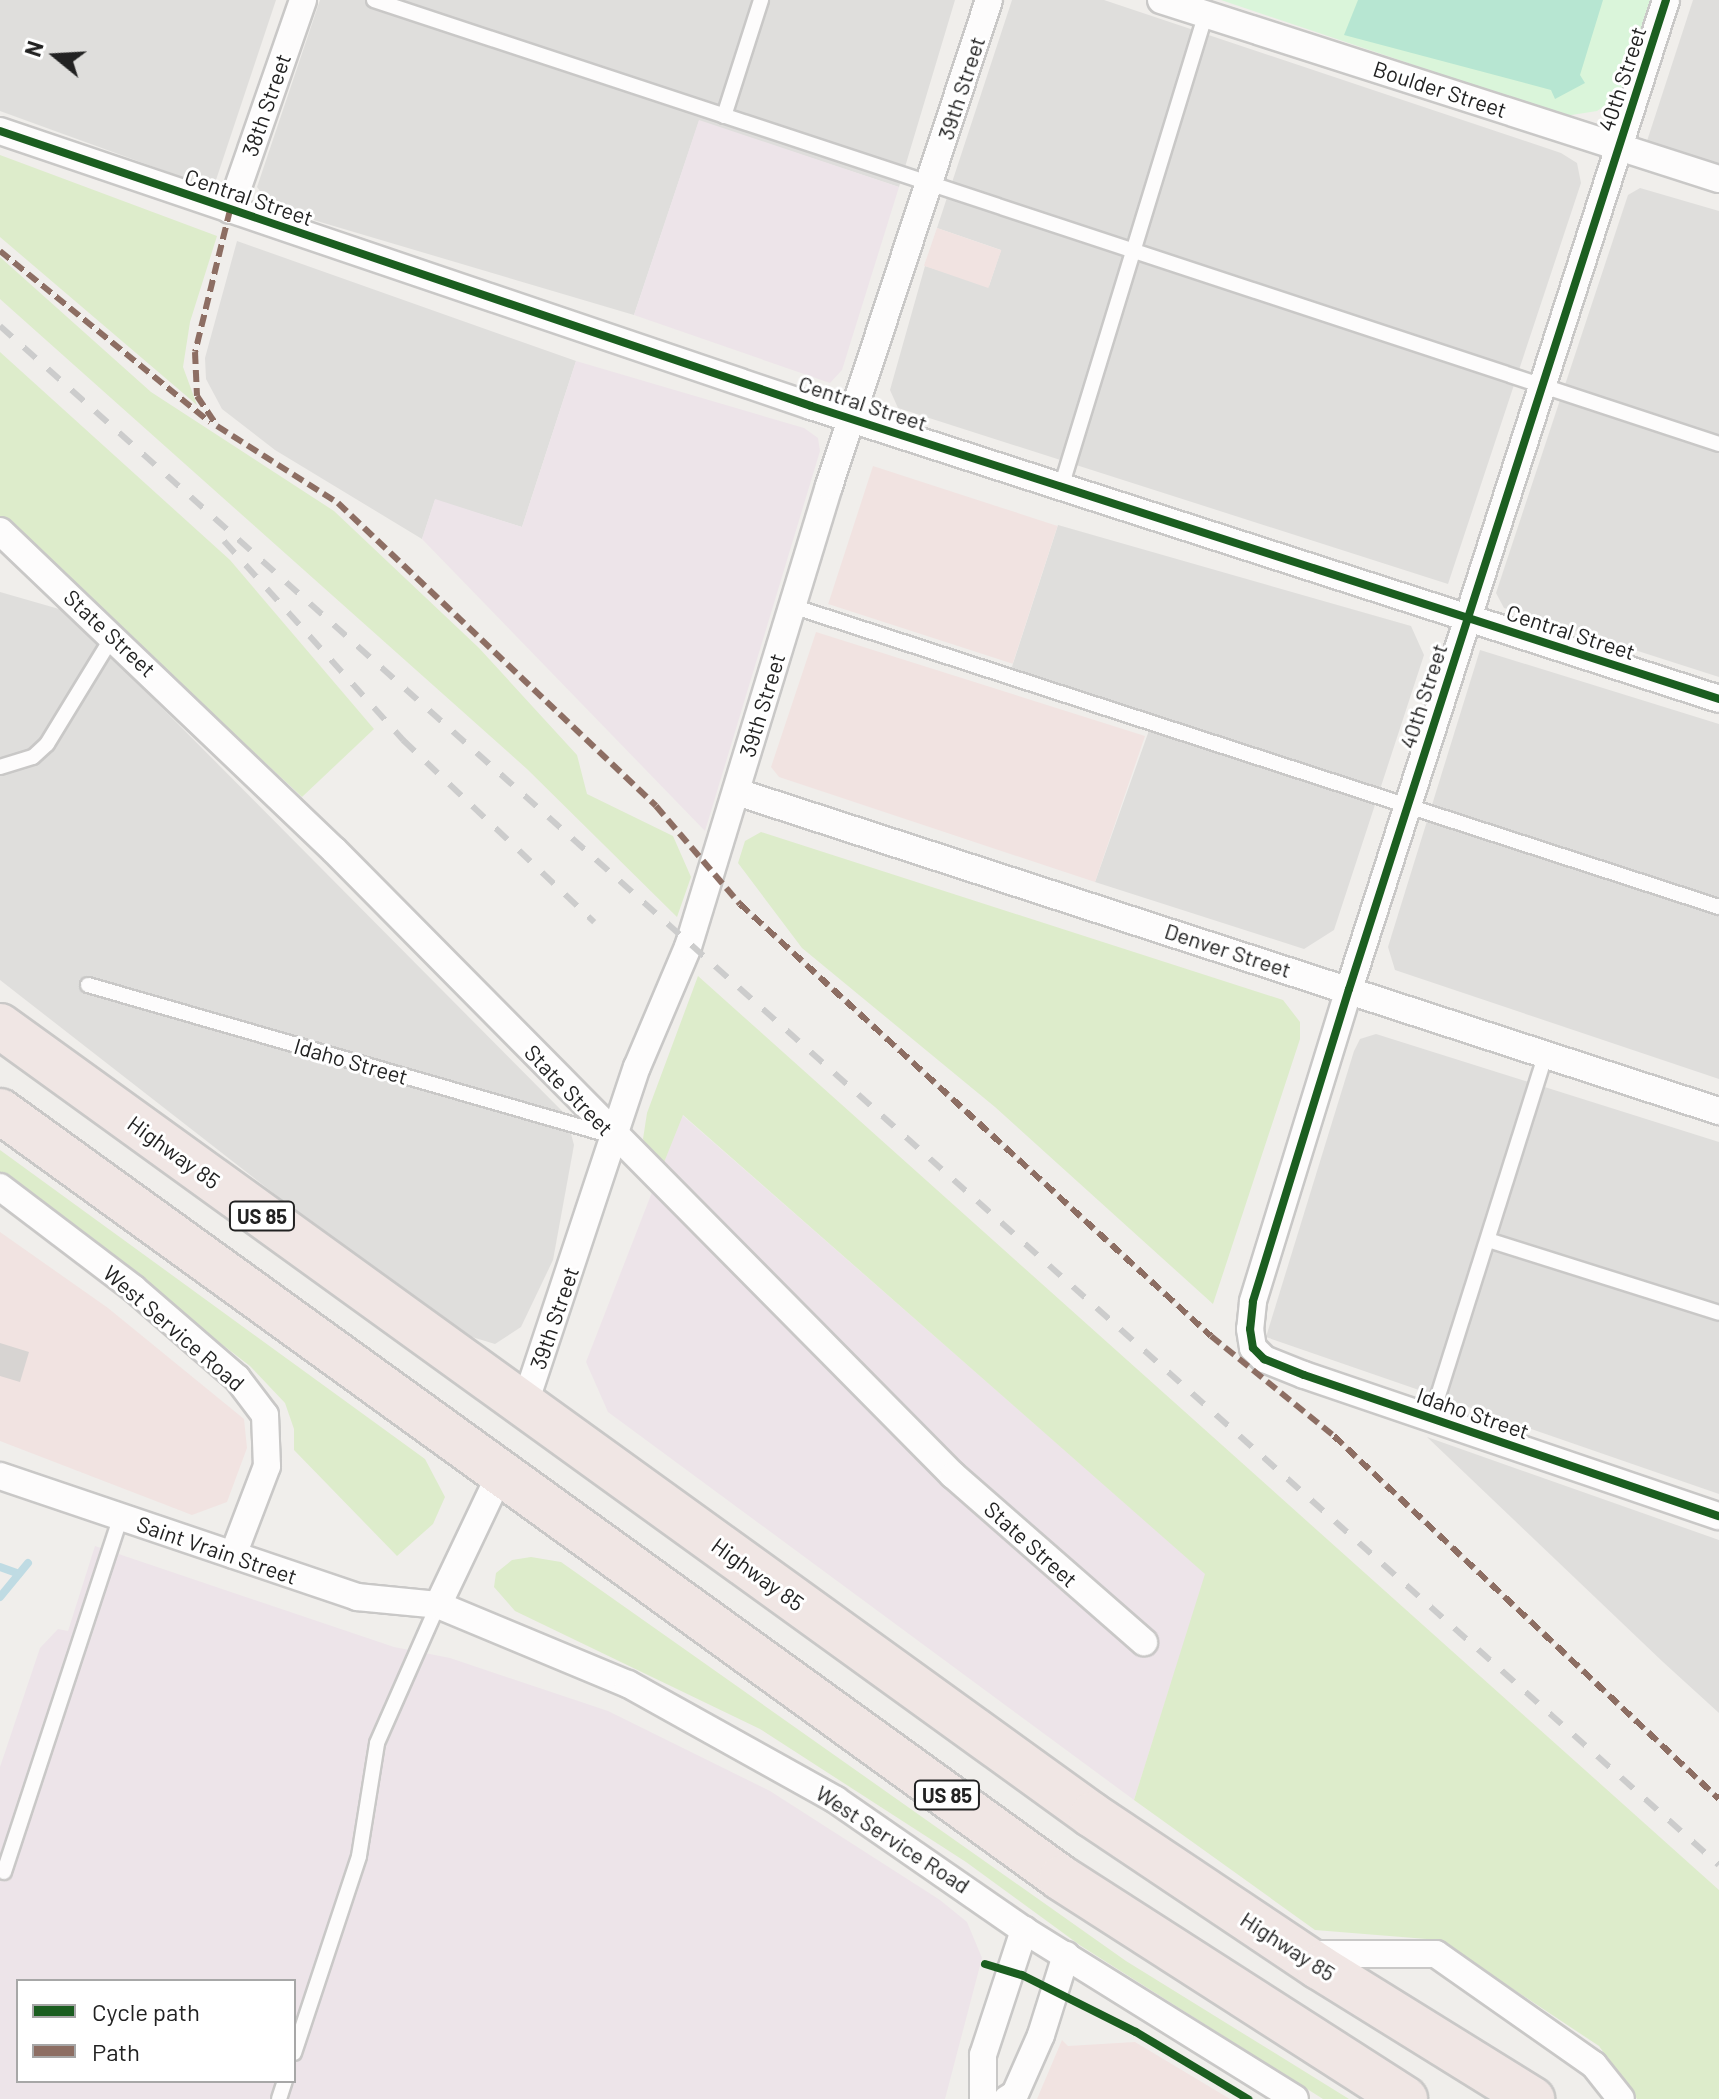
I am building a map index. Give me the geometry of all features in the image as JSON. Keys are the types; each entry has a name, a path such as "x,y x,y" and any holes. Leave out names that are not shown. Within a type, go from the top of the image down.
{"highway":[{"name":"Highway 85","path":"0,1026 1092,1815 1299,1954 1532,2099"},
{"name":"US 85","path":"0,1111 502,1470 1061,1878 1405,2099"}],"street":[{"name":"38th Street","path":"230,210 303,0"},
{"name":"39th Street","path":"524,1406 613,1136 688,947 792,606 989,0"},
{"name":"Boulder Street","path":"1161,0 1719,179"},
{"name":"40th Street","path":"1252,1314 1407,804 1666,0"},
{"name":"Central Street","path":"0,131 854,419 1719,699"},
{"name":"State Street","path":"0,531 334,850 613,1136 953,1475 1144,1642"},
{"path":"0,549 31,559"},
{"name":"Denver Street","path":"737,792 1719,1111"},
{"name":"West Service Road","path":"0,1187 133,1288 237,1378 265,1415 267,1466 233,1555"},
{"name":"Idaho Street","path":"1252,1314 1253,1348 1264,1359 1719,1516"},
{"path":"438,1605 502,1470"},
{"name":"Saint Vrain Street","path":"0,1476 357,1597 438,1605 470,1618"},
{"name":"West Service Road","path":"470,1618 628,1684 753,1751 836,1800 1024,1930 1295,2099"},
{"path":"983,2099 983,2055 1024,1930"},
{"path":"1299,1954 1436,1954 1594,2065 1621,2099"},
{"path":"1007,2099 1015,2094 1041,2035 1066,1955"}],"lane":[{"path":"374,0 1130,253 1719,444"},
{"path":"724,116 761,0"},
{"path":"1062,484 1123,298 1130,253 1206,14"},
{"path":"792,606 1719,907"},
{"path":"0,767 33,757 47,744 113,636"},
{"name":"Idaho Street","path":"88,985 613,1136"},
{"path":"1431,1418 1546,1054"},
{"path":"1488,1240 1719,1313"},
{"path":"4,1872 121,1517"},
{"path":"296,2047 359,1856 377,1743 438,1605"}],"shaded area":[{"path":"0,0 276,0 215,183 198,183 0,111"},
{"path":"320,0 955,0 899,187 699,121 634,315 273,208 257,187"},
{"path":"1012,0 1104,0 1561,153 1577,163 1581,183 1448,584 898,408 890,390 925,266 989,286 1001,250 937,228"},
{"path":"1693,0 1719,0 1719,164 1647,141"},
{"path":"699,120 899,187 842,370 830,383 634,315"},
{"path":"1640,188 1719,211 1719,677 1504,608 1496,593 1628,195"},
{"path":"937,228 1001,250 988,288 924,266"},
{"path":"237,241 576,361 522,527 435,500 422,539 275,450 222,409 206,379 205,358"},
{"path":"576,361 804,428 818,438 820,451 705,831 422,539 435,499 522,527"},
{"path":"873,466 1058,526 1013,664 828,604"},
{"path":"1058,525 1411,626 1424,655 1334,930 1304,949 1095,882 1152,722 1009,676"},
{"path":"0,592 66,611 566,1115 574,1145 553,1260 521,1327 495,1344 449,1330 0,980"},
{"path":"816,632 1145,736 1095,882 779,777 771,767"},
{"path":"1480,650 1719,724 1719,1079 1395,970 1388,947"},
{"path":"1376,1034 1719,1142 1719,1494 1266,1337 1354,1051 1360,1039"},
{"path":"682,1115 1206,1574 1134,1800 608,1412 586,1362"},
{"path":"0,1232 108,1308 244,1419 247,1448 227,1502 192,1515 0,1441"},
{"path":"1427,1437 1719,1540 1719,1713 1663,1662"},
{"path":"95,1546 394,1647 450,1658 608,1711 770,1791 940,1900 967,1922 982,1958 945,2099 0,2099 0,1767 40,1648 58,1629 68,1631"},
{"path":"1062,2040 1068,2046 1135,2042 1230,2099 1037,2099"}],"green space":[{"path":"1221,0 1650,0 1619,96 1597,111 1565,116"},
{"path":"1358,0 1603,0 1580,75 1585,83 1555,99 1551,90 1344,35"},
{"path":"0,155 217,236 190,322 183,367 197,405 0,237"},
{"path":"0,257 151,392 334,511 479,648 577,755 587,794 673,836 691,877 677,917 527,769 0,299"},
{"path":"0,352 230,560 374,729 302,797 0,516"},
{"path":"761,832 1283,1000 1300,1022 1300,1039 1213,1304 995,1107 802,948 738,863 745,841"},
{"path":"698,976 1719,1890 1719,2099 1637,2099 1599,2046 1439,1940 1315,1930 1134,1800 1205,1574 683,1115 661,1170 643,1139 647,1113"},
{"path":"0,1150 425,1459 445,1497 433,1524 397,1556 294,1450 294,1429 285,1403 250,1366 0,1174"},
{"path":"531,1557 561,1562 1126,1961 1349,2099 1323,2099 1081,1946 966,1862 760,1729 515,1611 494,1587 496,1573 512,1560"}],"building":[{"path":"0,1343 29,1352 20,1382 0,1376"}],"waterway":[{"path":"0,1597 28,1563"},
{"path":"0,1567 19,1574"}],"railway":[{"path":"0,326 1719,1865"},
{"path":"224,541 403,740 594,922"}],"marked path":[{"path":"230,210 195,352 197,396 217,426 338,503 656,806 740,904 1211,1336 1334,1436 1719,1799"},
{"path":"0,251 210,422"}],"cycle path":[{"path":"1666,0 1349,989 1253,1302 1250,1329 1253,1348 1264,1359 1304,1375 1719,1516"},
{"path":"0,131 811,406 1719,699"},
{"path":"985,1964 1022,1975 1136,2032 1248,2099"}]}
